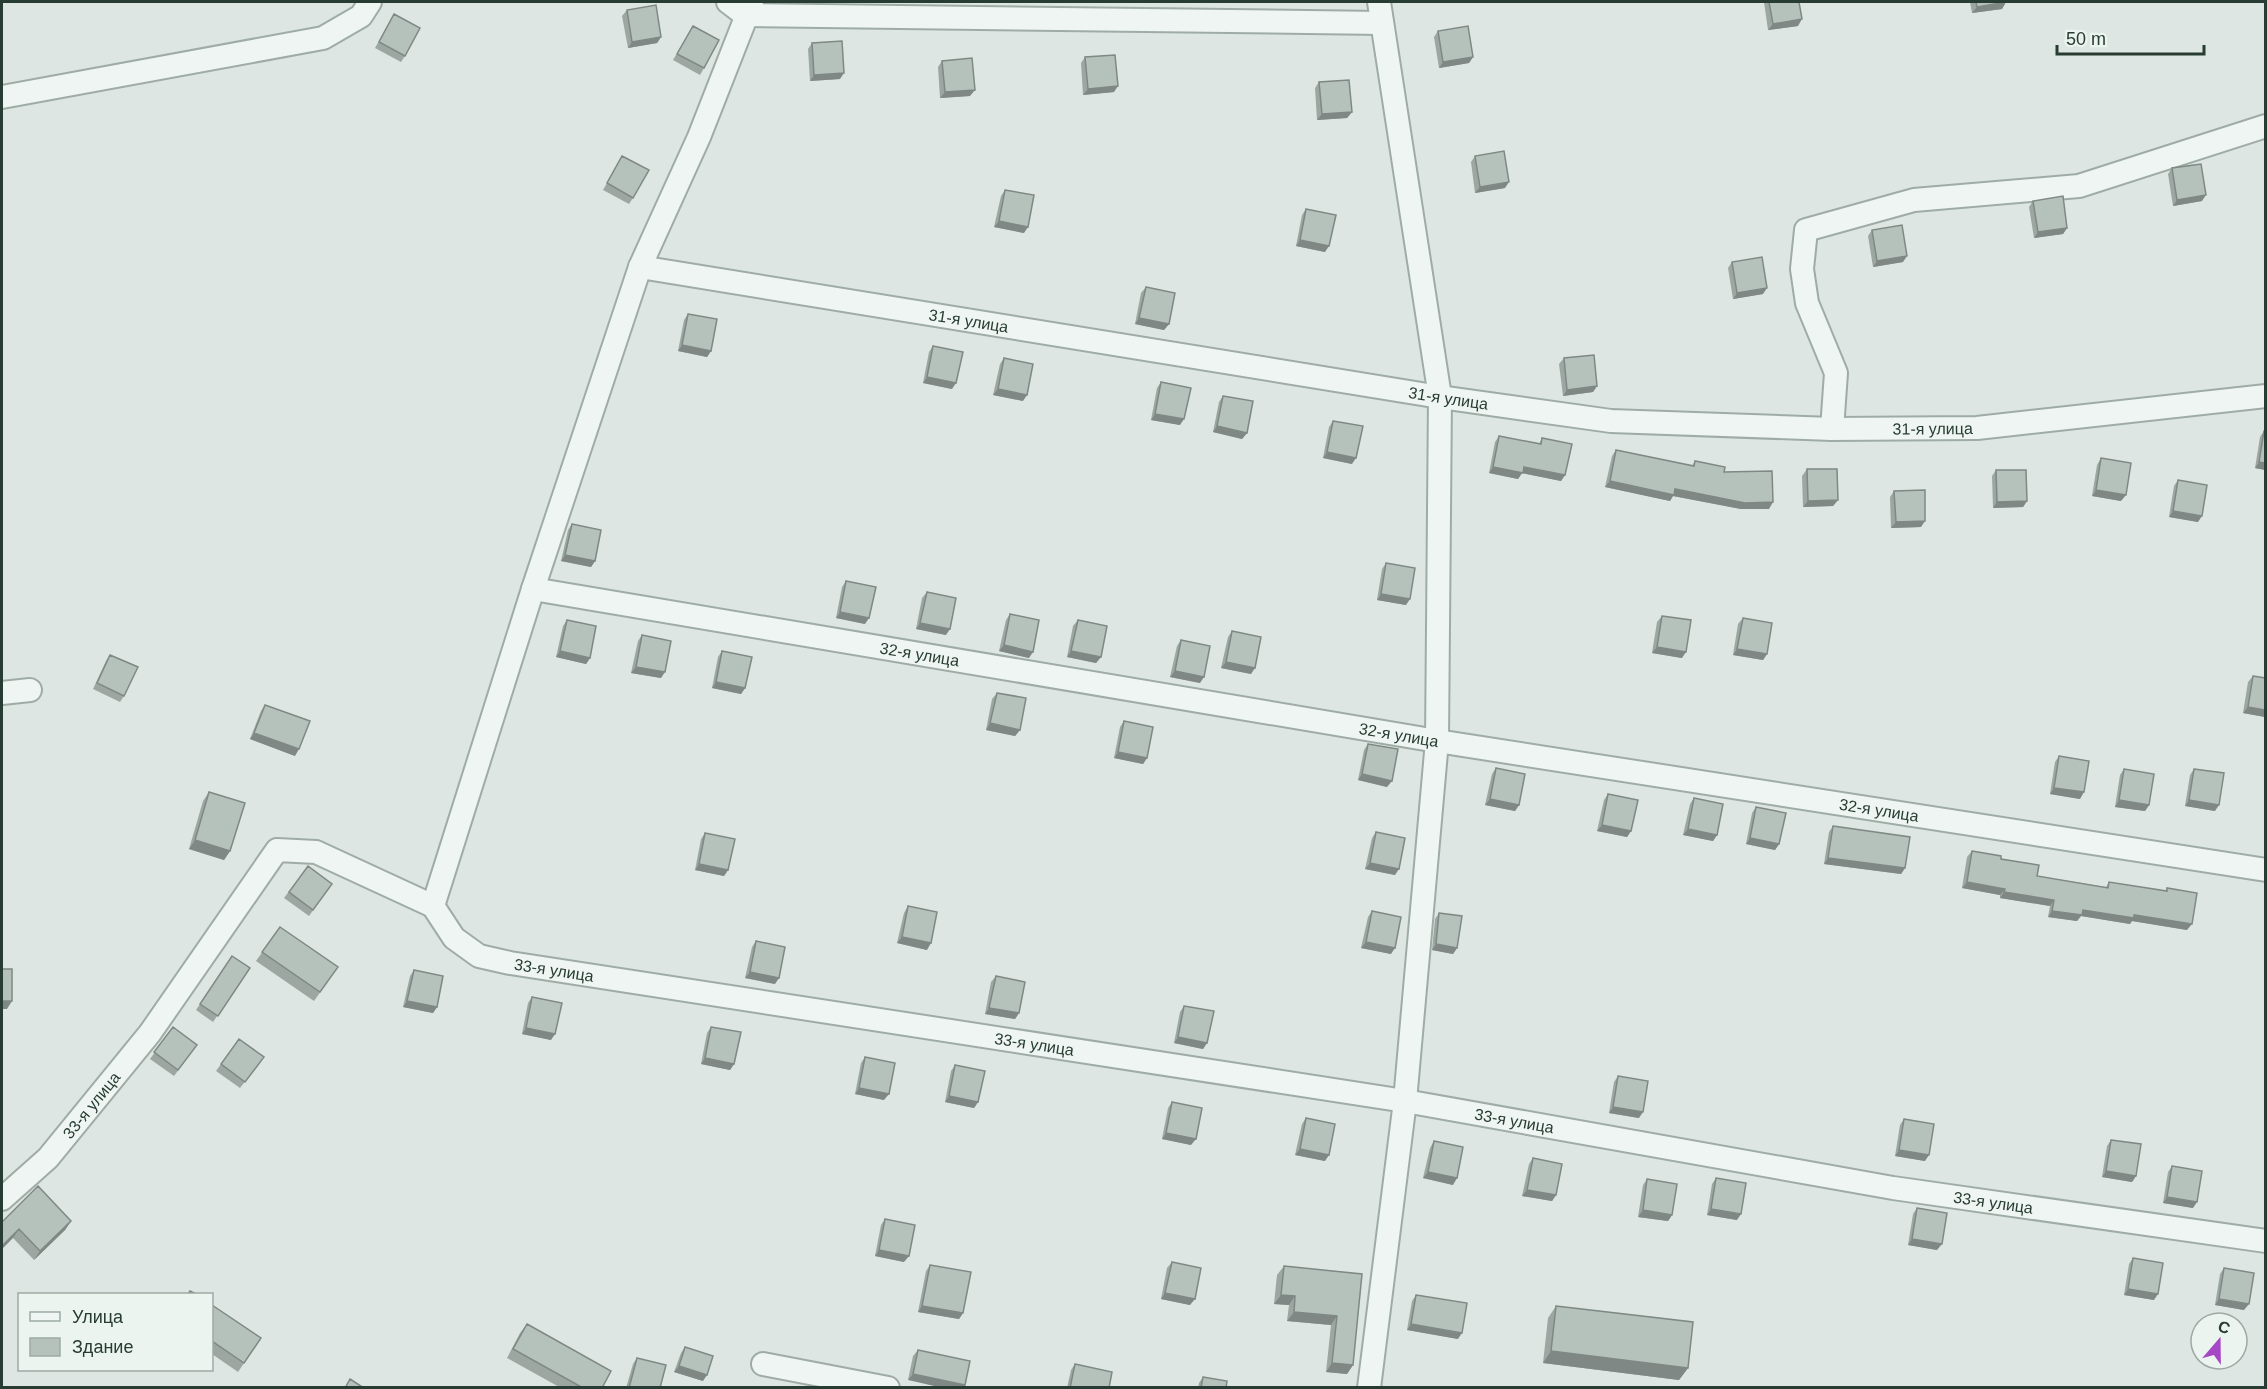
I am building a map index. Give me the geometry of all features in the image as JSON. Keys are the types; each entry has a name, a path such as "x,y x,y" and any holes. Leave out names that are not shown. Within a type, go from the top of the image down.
{"street":[{"path":"2,97 323,38 361,16 370,2"},
{"path":"433,906 533,589 640,267 699,137 742,6 1380,12 1440,397 1437,741 1405,1101 1369,1388"},
{"path":"1832,429 1836,372 1807,303 1802,269 1806,230 1914,200 2079,186 2265,126"},
{"name":"31-я улица","path":"640,267 1440,397 1611,421 1832,429 1977,428 2265,396"},
{"name":"32-я улица","path":"533,589 1437,741 2265,870"},
{"path":"2,693 30,690"},
{"name":"33-я улица","path":"2,1199 48,1158 150,1033 277,850 316,852 433,906 454,938 479,956 510,963 1405,1101 1893,1188 2265,1241"},
{"path":"763,1364 888,1388"}],"building":[{"path":"1769,2 1799,2 1802,19 1773,24"},
{"path":"1976,2 2006,2 1977,7"},
{"path":"656,5 661,37 632,42 627,10"},
{"path":"394,14 420,28 405,56 379,42"},
{"path":"693,26 719,40 704,68 677,54"},
{"path":"1468,26 1473,57 1443,62 1438,31"},
{"path":"842,41 844,73 814,75 812,43"},
{"path":"1115,55 1118,86 1088,89 1085,57"},
{"path":"972,58 975,90 945,92 942,61"},
{"path":"1349,80 1352,112 1322,114 1319,82"},
{"path":"1504,151 1509,182 1480,187 1475,156"},
{"path":"622,156 649,170 633,198 607,183"},
{"path":"2201,164 2206,195 2177,200 2172,168"},
{"path":"1005,190 1034,195 1028,227 999,221"},
{"path":"2063,196 2067,228 2038,232 2033,201"},
{"path":"1306,209 1336,215 1329,246 1300,240"},
{"path":"1902,225 1907,256 1877,261 1872,230"},
{"path":"1762,257 1767,288 1737,293 1732,262"},
{"path":"1146,287 1175,293 1169,324 1139,318"},
{"path":"688,314 717,319 711,351 682,345"},
{"path":"933,346 963,352 956,383 927,377"},
{"path":"1594,355 1597,386 1567,390 1564,358"},
{"path":"1004,358 1033,364 1027,395 998,389"},
{"path":"1161,382 1191,388 1184,419 1155,414"},
{"path":"1223,396 1253,401 1247,433 1217,426"},
{"path":"1333,421 1363,426 1356,458 1327,452"},
{"path":"2265,431 2265,463 2259,462"},
{"path":"1499,436 1541,444 1542,438 1572,444 1565,475 1524,467 1523,473 1493,467"},
{"path":"1616,450 1694,466 1695,461 1725,467 1724,472 1772,471 1773,502 1745,503 1675,489 1674,495 1610,481"},
{"path":"2101,458 2131,463 2126,495 2096,490"},
{"path":"1807,469 1837,469 1838,500 1808,501"},
{"path":"1996,470 2026,470 2027,501 1997,502"},
{"path":"2178,480 2207,485 2202,516 2173,511"},
{"path":"1925,490 1925,521 1896,522 1894,491"},
{"path":"572,524 601,530 595,561 565,555"},
{"path":"1386,563 1415,568 1410,599 1381,594"},
{"path":"846,581 876,587 869,618 840,612"},
{"path":"927,592 956,598 950,629 920,623"},
{"path":"1010,614 1039,620 1033,652 1004,645"},
{"path":"1662,616 1691,620 1686,652 1657,647"},
{"path":"1743,618 1772,623 1767,654 1737,649"},
{"path":"567,620 596,626 590,658 560,651"},
{"path":"1078,620 1107,626 1101,657 1071,651"},
{"path":"1232,631 1261,637 1255,668 1226,662"},
{"path":"642,635 671,641 665,672 636,667"},
{"path":"1181,640 1210,646 1204,677 1175,671"},
{"path":"722,651 752,657 745,688 716,682"},
{"path":"110,655 138,667 124,696 97,683"},
{"path":"2253,676 2265,678 2265,710 2248,707"},
{"path":"997,693 1026,698 1020,730 990,723"},
{"path":"265,705 310,721 299,749 254,733"},
{"path":"1124,721 1153,727 1147,758 1118,752"},
{"path":"1368,744 1398,749 1392,781 1362,774"},
{"path":"2059,756 2089,761 2084,792 2054,788"},
{"path":"1496,768 1525,774 1519,805 1490,799"},
{"path":"2124,769 2154,774 2149,805 2119,800"},
{"path":"2194,769 2224,773 2219,805 2189,800"},
{"path":"209,792 245,803 230,851 195,840"},
{"path":"1608,794 1638,800 1631,831 1602,825"},
{"path":"1694,798 1723,804 1717,835 1688,829"},
{"path":"1756,807 1786,813 1779,844 1750,838"},
{"path":"1833,826 1910,837 1905,868 1828,858"},
{"path":"1376,832 1405,838 1399,869 1370,863"},
{"path":"705,833 735,839 728,870 699,864"},
{"path":"1972,851 2001,856 2001,859 2039,865 2037,876 2108,888 2109,882 2197,893 2192,924 2083,910 2082,915 2052,911 2054,900 2004,892 2005,889 1967,882"},
{"path":"308,866 332,884 313,910 289,892"},
{"path":"908,906 937,912 931,943 902,937"},
{"path":"1372,911 1401,917 1395,948 1366,942"},
{"path":"1439,913 1462,916 1457,948 1436,944"},
{"path":"280,927 338,967 320,992 262,952"},
{"path":"756,941 785,947 779,978 750,972"},
{"path":"232,956 250,968 218,1016 200,1004"},
{"path":"2,969 12,969 12,1001 2,1001"},
{"path":"414,970 443,976 437,1007 407,1001"},
{"path":"996,976 1025,982 1019,1013 989,1008"},
{"path":"532,997 562,1003 555,1034 526,1028"},
{"path":"1184,1006 1214,1011 1207,1043 1178,1037"},
{"path":"173,1027 197,1045 178,1070 154,1052"},
{"path":"711,1027 741,1032 734,1064 705,1058"},
{"path":"239,1039 264,1057 245,1082 221,1064"},
{"path":"865,1057 895,1063 889,1094 859,1088"},
{"path":"955,1065 985,1071 978,1102 949,1096"},
{"path":"1618,1076 1648,1081 1643,1112 1613,1107"},
{"path":"1172,1102 1202,1108 1196,1139 1166,1133"},
{"path":"1306,1118 1335,1124 1329,1155 1300,1149"},
{"path":"1904,1119 1934,1124 1929,1155 1899,1150"},
{"path":"2111,1140 2141,1144 2136,1176 2106,1171"},
{"path":"1434,1141 1463,1147 1457,1178 1428,1172"},
{"path":"1533,1158 1562,1164 1556,1195 1527,1190"},
{"path":"2172,1166 2202,1171 2197,1202 2167,1197"},
{"path":"1716,1178 1746,1183 1741,1214 1711,1209"},
{"path":"1647,1179 1677,1184 1672,1215 1643,1210"},
{"path":"38,1186 71,1221 40,1251 19,1229 2,1246 2,1222"},
{"path":"1917,1208 1947,1213 1942,1244 1912,1239"},
{"path":"885,1219 915,1225 909,1256 879,1250"},
{"path":"2133,1258 2163,1263 2158,1294 2128,1289"},
{"path":"1172,1262 1201,1268 1195,1299 1165,1293"},
{"path":"930,1265 971,1272 963,1313 922,1306"},
{"path":"1284,1266 1362,1274 1353,1365 1332,1363 1337,1316 1294,1312 1295,1296 1281,1295"},
{"path":"2224,1268 2254,1273 2249,1304 2219,1299"},
{"path":"1416,1295 1467,1303 1462,1333 1411,1324"},
{"path":"213,1306 261,1338 244,1363 213,1342"},
{"path":"1556,1306 1693,1322 1688,1368 1551,1351"},
{"path":"527,1324 611,1371 602,1388 583,1388 513,1349"},
{"path":"685,1347 713,1356 707,1375 679,1366"},
{"path":"918,1350 970,1361 965,1385 913,1374"},
{"path":"637,1358 666,1365 660,1388 629,1388"},
{"path":"1075,1364 1112,1372 1109,1388 1070,1388"},
{"path":"1203,1377 1227,1381 1226,1388 1201,1388"},
{"path":"350,1379 364,1388 345,1388"}]}
